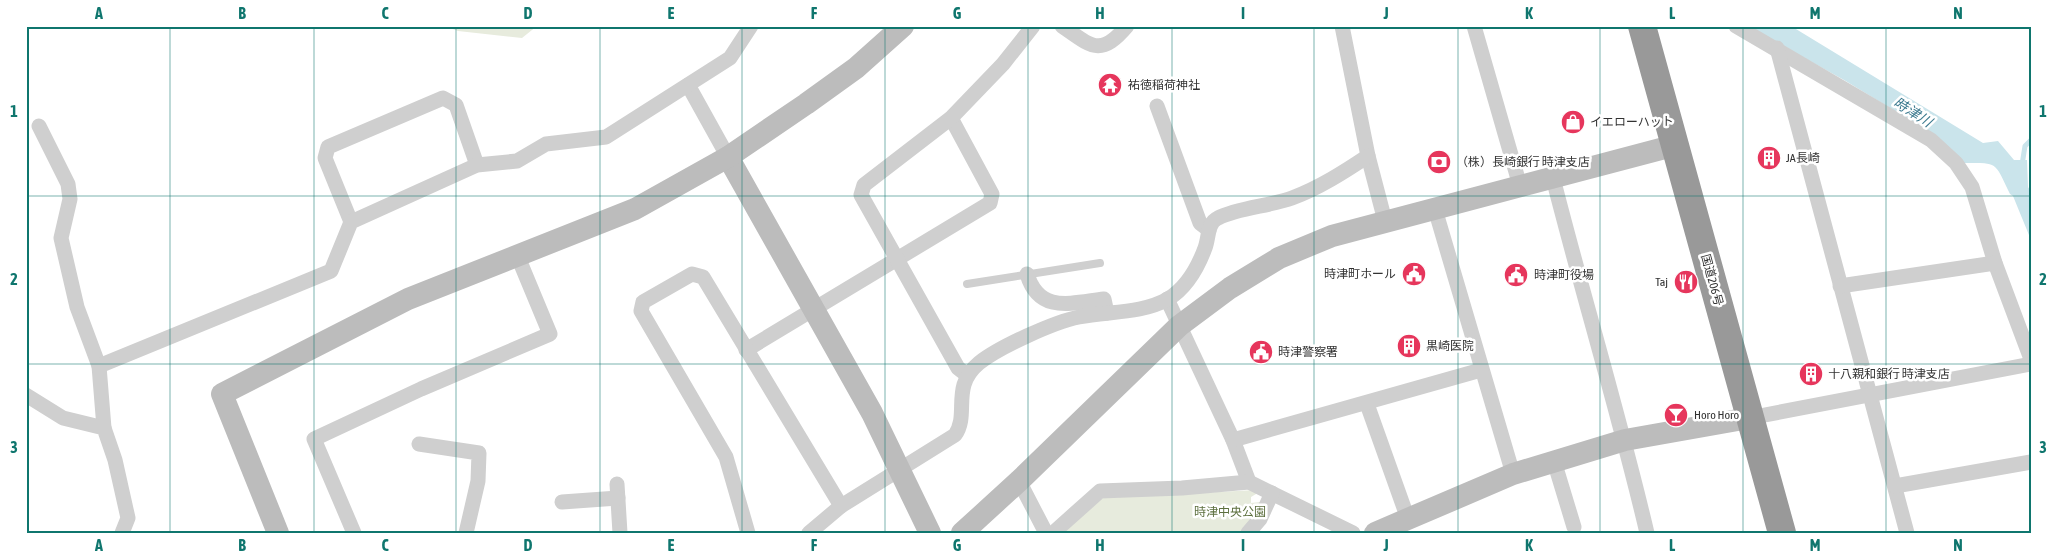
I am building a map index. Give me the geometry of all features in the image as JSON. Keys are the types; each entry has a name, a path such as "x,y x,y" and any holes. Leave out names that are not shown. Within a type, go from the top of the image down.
{"highway":[{"name":"国道206号","path":"1642,26 1782,533"}],"street":[{"path":"98,366 331,271 351,222 477,165 517,161 546,144 606,137 730,58 751,26"},
{"path":"278,533 222,394 408,299 635,209 728,157 856,68 904,26"},
{"path":"968,375 958,368 861,195 864,185 951,118 1003,64 1033,26"},
{"path":"1062,26 1091,46 1102,47 1119,36 1127,26"},
{"path":"1474,26 1520,186"},
{"path":"1736,26 1777,48 1931,140 1956,163 1972,187 1995,263 2031,359"},
{"path":"1348,29 1368,156 1386,221"},
{"path":"1777,48 1868,395 1907,533"},
{"path":"688,85 813,311 872,413 930,533"},
{"path":"351,222 324,158 328,147 443,98 456,105 477,165"},
{"path":"1158,106 1200,224 1209,230"},
{"path":"746,350 990,203 992,194 951,118"},
{"path":"39,126 68,184 70,199 61,238 77,307 98,366 104,428 115,462 128,518 122,533"},
{"path":"962,533 1019,481 1179,326 1230,288 1278,258 1332,236 1676,145"},
{"path":"809,533 841,506 901,471 955,435 960,429 961,394 968,375 980,362 1039,330 1078,317 1149,306 1167,299 1188,281 1205,248 1209,230 1218,218 1291,198 1327,182 1368,156"},
{"path":"1553,178 1587,311 1625,440 1647,533"},
{"path":"1436,209 1481,370 1513,474"},
{"path":"354,533 314,439 421,389 550,334 518,257"},
{"path":"1840,286 1995,263"},
{"path":"748,533 726,457 641,311 643,302 692,274 703,277 841,506"},
{"path":"1027,274 1036,294 1047,301 1073,303 1104,299 1107,313"},
{"path":"1167,299 1233,440 1249,482"},
{"path":"1375,533 1513,474 1625,440 2031,364"},
{"path":"1233,440 1481,370"},
{"path":"26,395 63,418 104,428"},
{"path":"1366,404 1408,519"},
{"path":"419,444 479,453 478,481 466,533"},
{"path":"1554,461 1570,531"},
{"path":"1895,486 2031,462"},
{"path":"1019,481 1046,533"},
{"path":"1052,533 1100,490 1182,488 1249,482 1353,533"},
{"path":"562,502 617,491 620,533"},
{"path":"1248,533 1260,519 1272,493"}],"lane":[{"path":"967,284 1100,263"}],"green space":[{"path":"445,26 537,26 522,38 458,31"},
{"name":"時津中央公園","path":"1256,490 1256,494 1251,497 1251,503 1260,502 1260,508 1241,533 1062,533 1102,498"}],"water":[{"name":"時津川","path":"1747,26 1791,26 1983,143 1998,141 2014,160 2027,160 2028,187 2031,192 2031,240 2013,196 1994,166 1983,163 1962,163 1933,134 1844,80"}],"waterway":[{"path":"2022,165 2025,146 2031,140"}],"place":[{"name":"祐徳稲荷神社","path":"1110,85"},
{"name":"イエローハット","path":"1573,122"},
{"name":"JA長崎","path":"1769,158"},
{"name":"（株）長崎銀行 時津支店","path":"1439,162"},
{"name":"時津町ホール","path":"1414,274"},
{"name":"時津町役場","path":"1516,275"},
{"name":"Taj","path":"1686,282"},
{"name":"黒崎医院","path":"1409,346"},
{"name":"時津警察署","path":"1261,352"},
{"name":"十八親和銀行 時津支店","path":"1811,374"},
{"name":"Horo Horo","path":"1676,415"}]}
